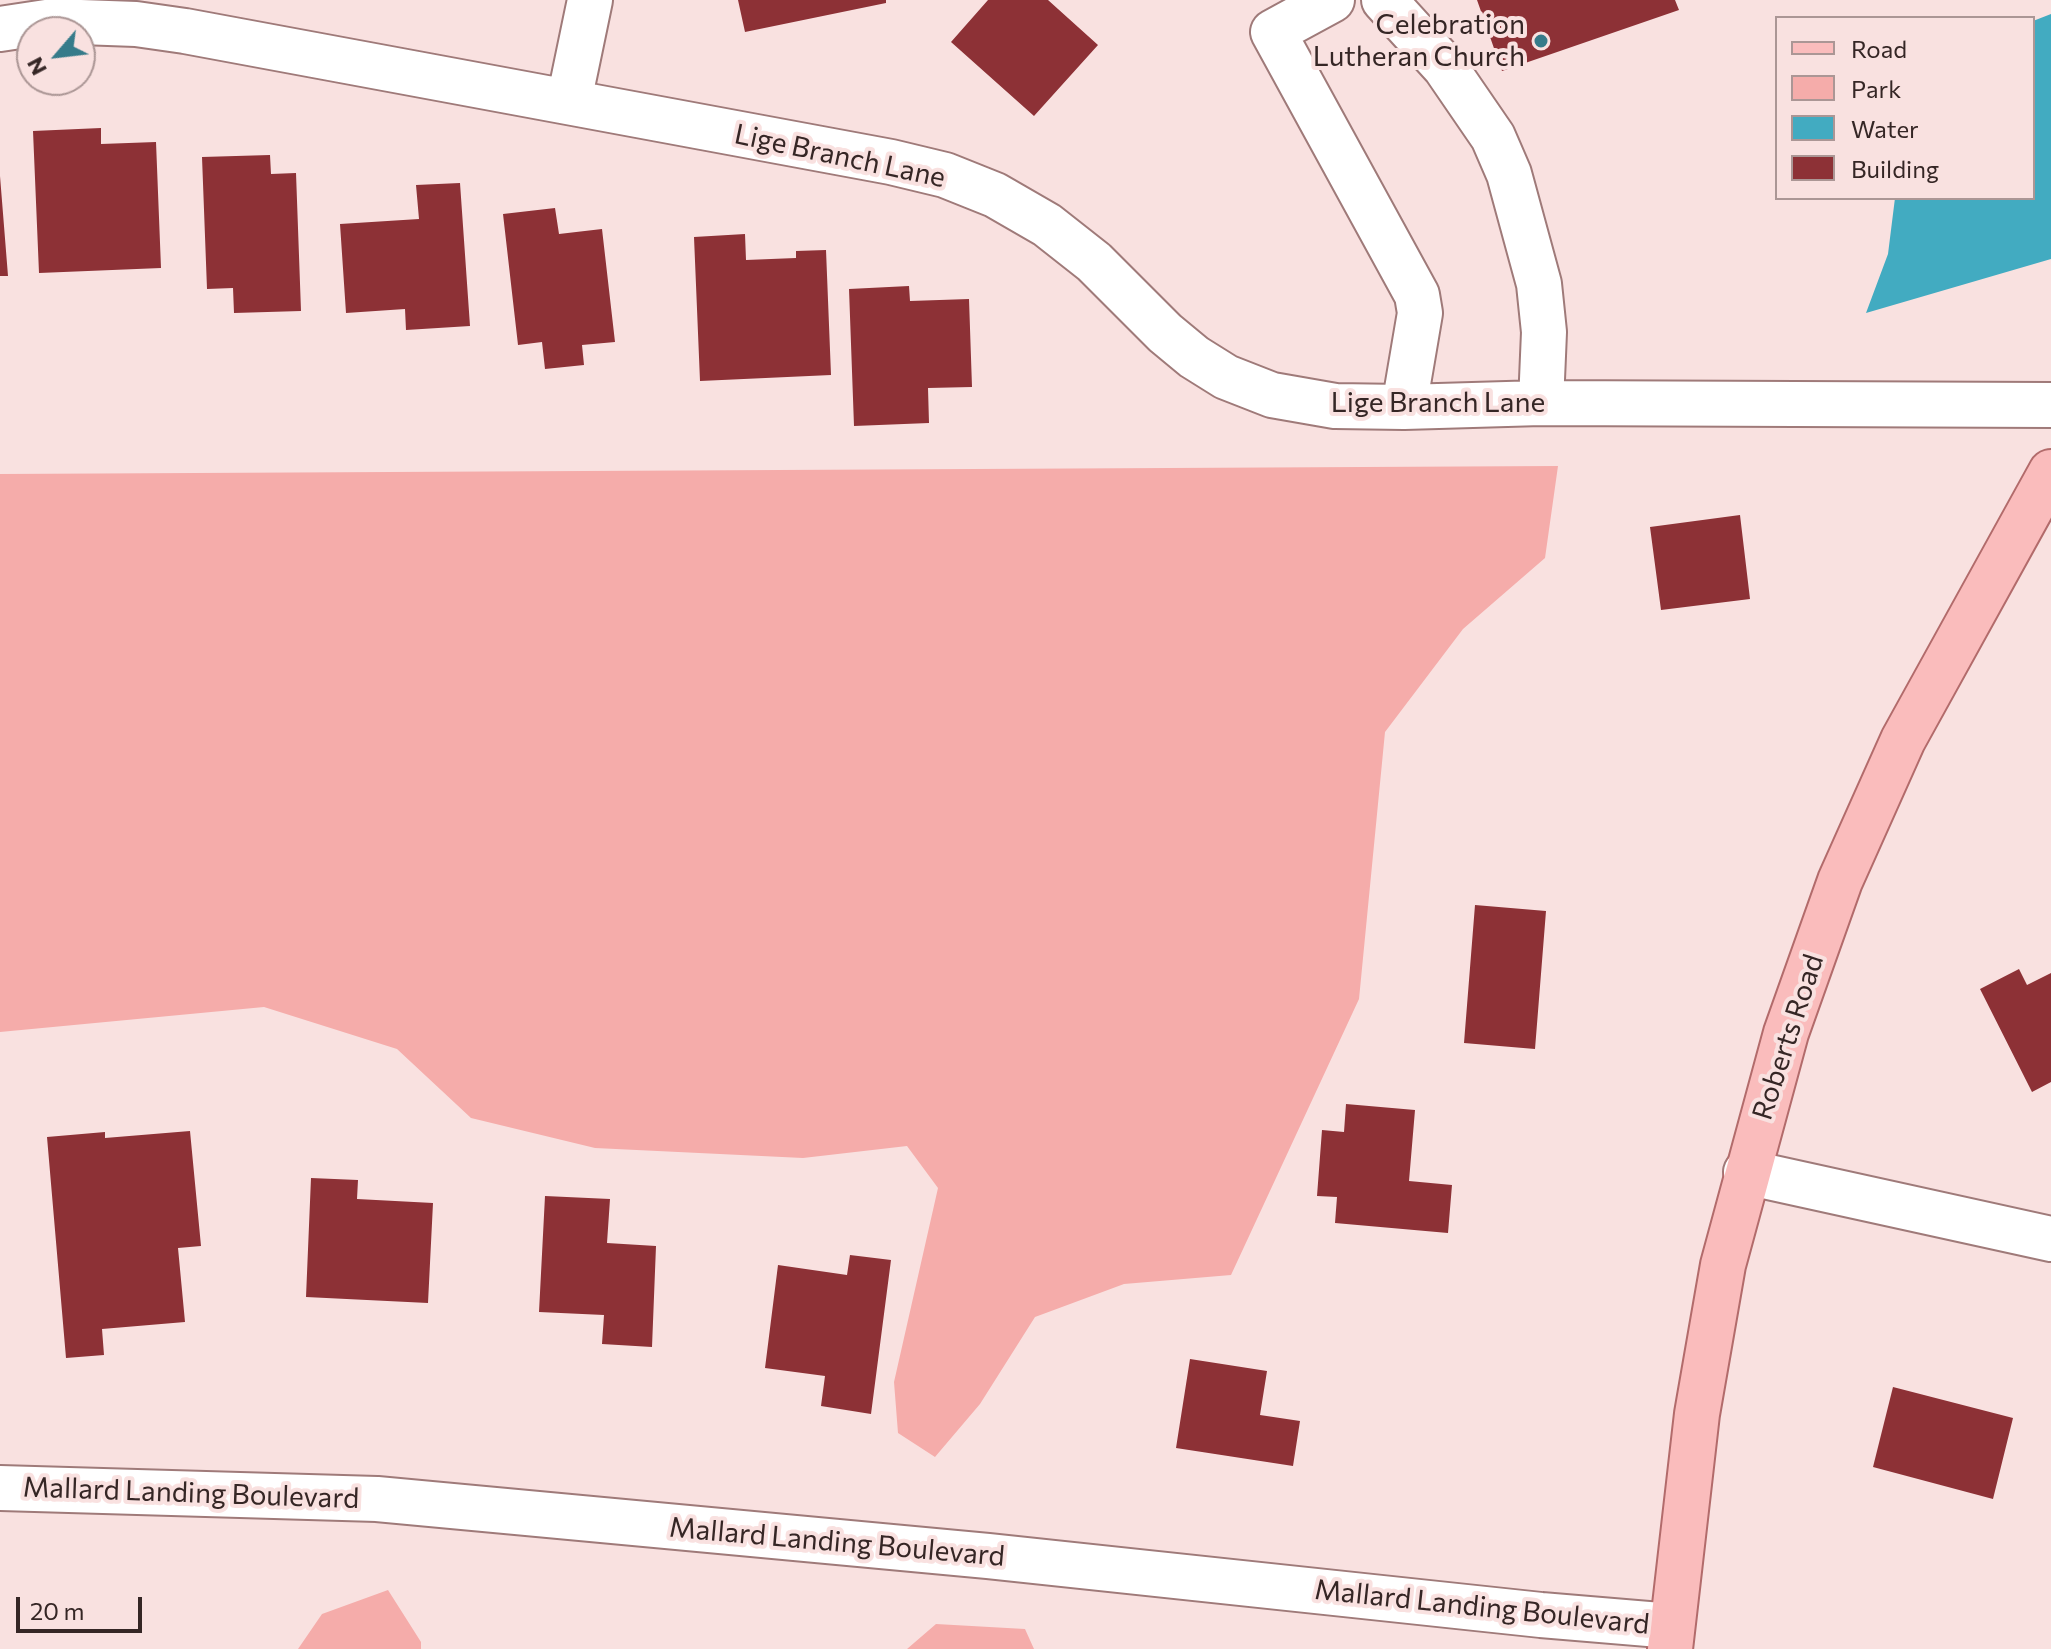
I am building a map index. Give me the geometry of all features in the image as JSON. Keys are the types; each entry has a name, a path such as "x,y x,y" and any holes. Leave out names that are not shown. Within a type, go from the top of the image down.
{"main road":[{"name":"Roberts Road","path":"1671,1637 1697,1414 1723,1265 1786,1033 1840,881 1903,740 2051,472"}],"street":[{"path":"569,101 590,0"},
{"path":"1332,0 1264,16 1417,295 1420,313 1404,407"},
{"path":"1384,0 1445,67 1493,137 1509,174 1539,284 1544,332 1541,403"},
{"name":"Lige Branch Lane","path":"0,29 53,21 136,24 569,101 945,175 995,195 1047,225 1094,262 1165,333 1226,377 1272,395 1335,406 1404,407 1541,403 2051,405"},
{"path":"1746,1172 2051,1239"},
{"name":"Mallard Landing Boulevard","path":"0,1488 377,1499 988,1556 1671,1637"}],"green space":[{"path":"1558,466 1545,558 1463,629 1385,732 1359,999 1231,1275 1124,1284 1035,1317 980,1404 935,1457 898,1433 894,1382 938,1188 907,1146 803,1158 595,1148 471,1118 397,1049 264,1007 0,1032 0,474"},
{"path":"388,1590 421,1642 421,1649 298,1649 322,1614"},
{"path":"936,1624 1025,1629 1034,1649 907,1649"}],"water":[{"path":"2051,14 2051,259 1866,313 1888,254 1895,200 2035,200 2035,20"}],"building":[{"path":"738,0 886,0 886,3 745,32"},
{"path":"988,0 1048,0 1098,45 1034,116 951,42"},
{"name":"Celebration Lutheran Church","path":"1477,0 1675,0 1679,10 1502,71"},
{"path":"101,128 101,144 156,142 161,268 39,273 33,131"},
{"path":"270,155 271,174 296,173 301,311 234,313 233,288 207,289 202,157"},
{"path":"0,176 8,276 0,276"},
{"path":"460,183 470,326 406,330 405,309 346,313 340,224 419,219 416,185"},
{"path":"555,208 559,234 602,229 615,342 582,345 584,365 545,369 542,342 518,345 503,214"},
{"path":"745,234 746,260 796,258 796,251 826,250 831,375 700,381 694,237"},
{"path":"909,286 910,301 969,299 972,387 928,388 929,423 854,426 849,289"},
{"path":"1740,515 1750,599 1661,610 1650,527"},
{"path":"1475,905 1546,911 1535,1049 1464,1043"},
{"path":"2019,969 2027,985 2051,973 2051,1082 2032,1092 1980,989"},
{"path":"1346,1104 1415,1110 1409,1181 1452,1185 1448,1233 1335,1223 1337,1197 1317,1196 1322,1130 1344,1132"},
{"path":"190,1131 201,1246 178,1248 185,1322 102,1329 104,1355 66,1358 47,1137 105,1132 105,1138"},
{"path":"311,1178 358,1180 357,1199 433,1203 428,1303 306,1297"},
{"path":"545,1196 610,1199 607,1243 656,1246 652,1347 602,1344 604,1315 539,1312"},
{"path":"850,1255 891,1260 871,1414 821,1406 825,1376 765,1368 778,1265 847,1275"},
{"path":"1190,1359 1267,1371 1260,1415 1300,1421 1293,1466 1176,1448"},
{"path":"1893,1387 2013,1418 1993,1499 1873,1467"}],"place":[{"name":"Celebration Lutheran Church","path":"1541,41"}]}
